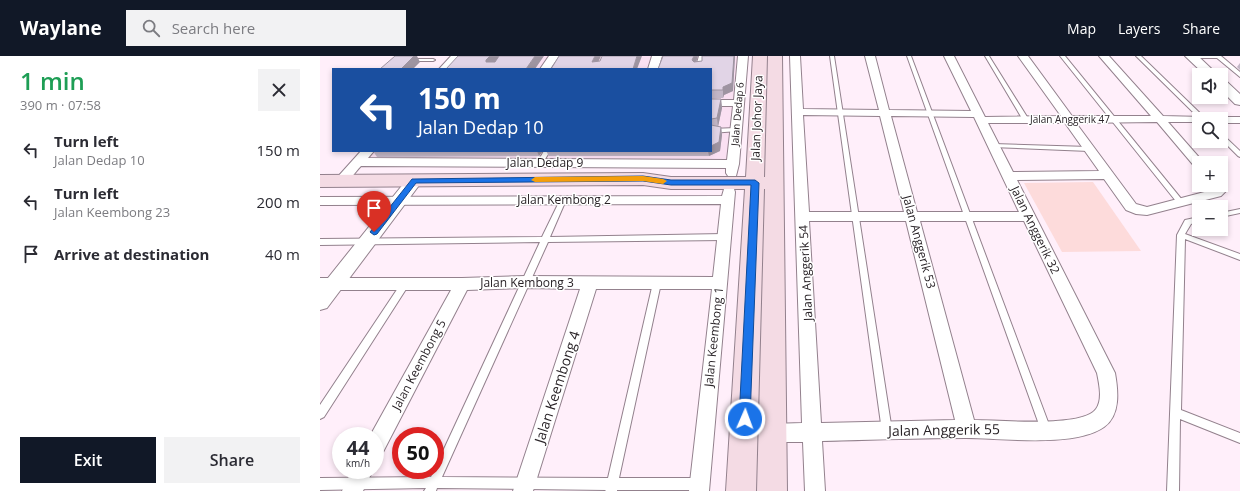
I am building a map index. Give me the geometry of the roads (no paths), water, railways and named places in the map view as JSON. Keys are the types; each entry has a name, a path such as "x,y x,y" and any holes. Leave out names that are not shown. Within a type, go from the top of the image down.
{"main road":[{"name":"Jalan Johor Jaya","path":"741,491 747,179 760,56"},
{"name":"Jalan Johor Jaya","path":"772,491 771,433 747,179 775,56"},
{"path":"320,181 643,179 671,182 747,179"}],"street":[{"path":"445,68 456,56"},
{"path":"546,68 554,56"},
{"path":"653,68 657,56"},
{"name":"Jalan Dedap 6","path":"742,56 736,130 747,179"},
{"name":"Jalan Anggerik 54","path":"795,56 815,491"},
{"name":"Jalan Anggerik 53","path":"870,56 967,429"},
{"name":"Jalan Anggerik 32","path":"949,56 1106,373 1109,392 1108,407"},
{"path":"1023,56 1131,207 1142,211 1218,192"},
{"path":"1104,56 1192,156"},
{"path":"1192,57 1204,68"},
{"path":"1228,90 1240,101"},
{"path":"712,103 738,103"},
{"name":"Jalan Anggerik 47","path":"798,112 930,114 1026,120 1192,119"},
{"path":"1228,120 1240,120"},
{"path":"340,181 367,152"},
{"name":"Jalan Dedap 9","path":"358,162 540,163 747,179"},
{"path":"1009,176 1108,175"},
{"name":"Jalan Kembong 2","path":"320,201 563,200 747,179"},
{"name":"Jalan Keembong 1","path":"699,487 724,237 747,179"},
{"path":"320,302 327,284 366,243 414,181"},
{"path":"803,217 1028,216"},
{"name":"Jalan Kembong 3","path":"327,284 462,284 525,282 720,283"},
{"name":"Jalan Keembong 4","path":"524,487 590,283"},
{"name":"Jalan Keembong 5","path":"384,430 462,284"},
{"name":"Jalan Anggerik 55","path":"771,433 967,429 1046,430 1080,428 1098,420 1108,407"}],"lane":[{"path":"698,68 701,56"},
{"path":"832,56 887,431"},
{"path":"909,56 1046,430"},
{"path":"987,56 1026,120"},
{"path":"1062,56 1181,202"},
{"path":"1138,56 1196,112"},
{"path":"1192,57 1218,57 1240,75"},
{"path":"403,60 433,60"},
{"path":"712,131 736,130"},
{"path":"1228,143 1240,155"},
{"path":"994,146 1089,149"},
{"path":"540,163 546,152"},
{"path":"432,486 563,200"},
{"path":"1228,213 1240,211"},
{"path":"1173,491 1181,235 1188,222 1192,221"},
{"path":"1181,235 1240,257"},
{"path":"320,242 366,243 724,237"},
{"path":"612,487 657,283"},
{"path":"320,414 405,284"},
{"path":"1176,413 1240,438"},
{"path":"320,484 357,482 432,486 699,487"}]}
